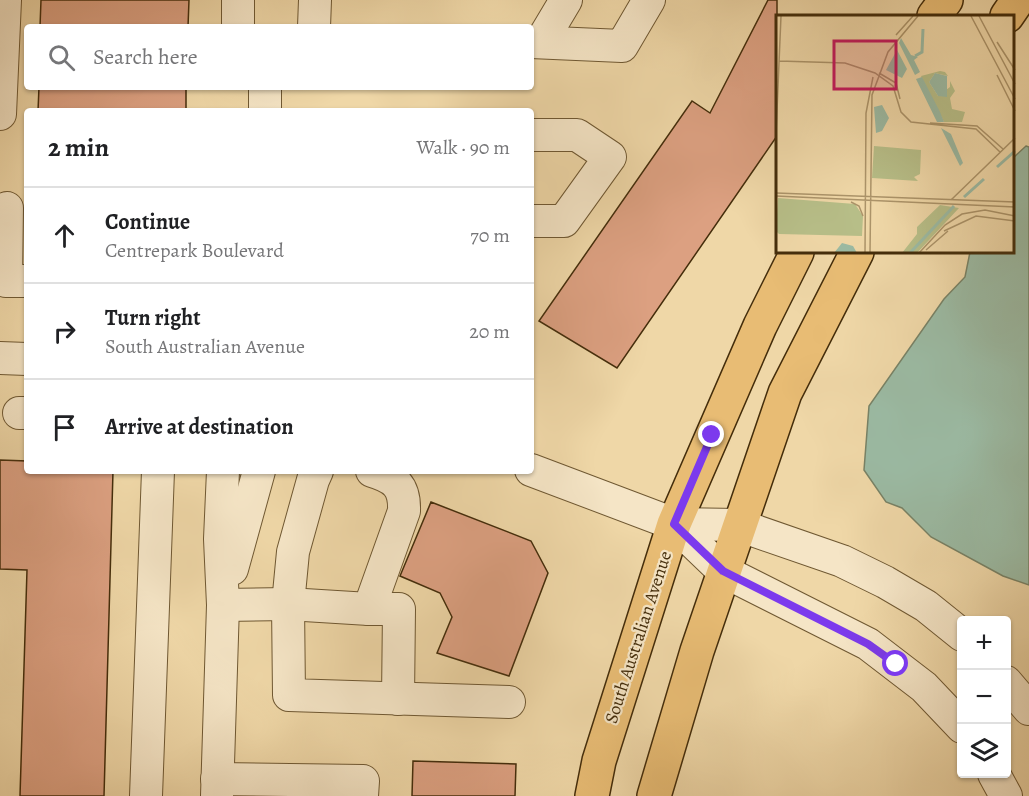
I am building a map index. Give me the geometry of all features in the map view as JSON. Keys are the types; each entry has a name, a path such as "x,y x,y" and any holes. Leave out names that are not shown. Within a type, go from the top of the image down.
{"main road":[{"path":"935,15 946,0"},
{"path":"1008,15 1018,0"},
{"name":"South Australian Avenue","path":"592,796 599,761 674,524 760,326 796,254"},
{"path":"654,796 723,571 785,393 856,254"}],"street":[{"path":"0,114 5,0"},
{"path":"238,0 238,24"},
{"path":"314,24 315,0"},
{"path":"536,42 566,0"},
{"path":"536,42 622,46 649,0"},
{"path":"265,108 266,90"},
{"path":"534,135 577,135 610,157 564,221 534,221"},
{"path":"11,209 6,281 24,281"},
{"path":"0,358 24,359"},
{"path":"534,471 674,524 738,525 842,561 926,606 957,631"},
{"path":"146,796 158,474"},
{"path":"222,474 220,539 223,605 217,787 286,788 363,781 362,796"},
{"path":"223,605 258,474"},
{"path":"316,474 293,552 288,604 289,695 509,702"},
{"path":"369,609 404,511 405,501 396,483 382,474"},
{"path":"674,524 723,571 868,644 924,687 959,724"},
{"path":"223,605 288,604 399,609 398,699"},
{"path":"1011,688 1029,709"},
{"path":"996,778 1006,796"}],"shaded area":[{"path":"1026,146 1029,147 1029,585 1003,576 931,537 902,508 886,502 864,470 869,406 944,299 965,277 970,254 1014,254 1014,157"}],"building":[{"path":"41,0 189,0 188,24 40,24"},
{"path":"768,0 777,0 776,137 617,368 539,321 692,101 710,113"},
{"path":"39,90 186,90 186,108 38,108"},
{"path":"0,460 24,461 24,474 113,474 104,796 20,796 27,570 0,569"},
{"path":"431,502 531,541 548,573 509,676 437,653 452,617 440,593 400,576"},
{"path":"413,761 516,764 515,796 412,796"}],"route":[{"path":"712,435 674,524 723,571 868,644 896,664"}]}
